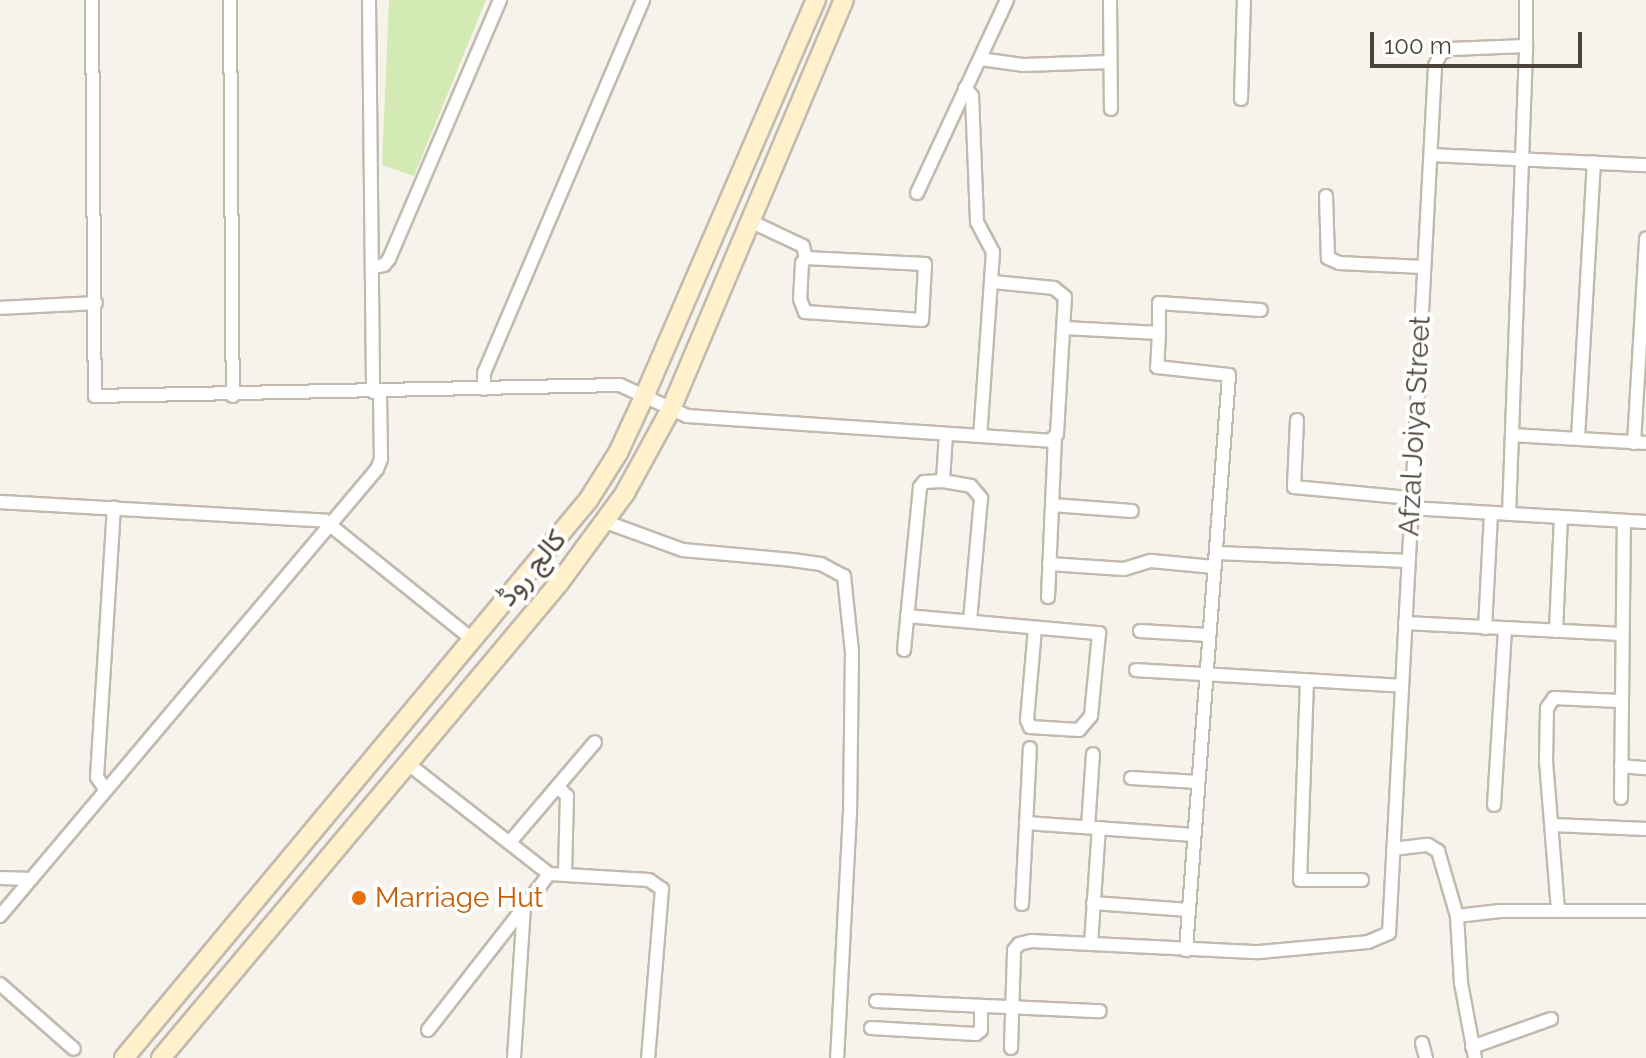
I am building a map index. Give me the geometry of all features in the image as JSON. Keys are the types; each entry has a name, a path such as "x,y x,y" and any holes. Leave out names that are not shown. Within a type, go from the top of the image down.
{"main road":[{"name":"کالج روڈ","path":"124,1058 589,499 618,453 644,397 816,0"},
{"name":"کالج روڈ","path":"161,1058 606,522 671,409 844,0"},
{"path":"455,659 477,678"}],"street":[{"path":"92,0 95,396 233,396 620,385 687,416 1045,442 1055,439"},
{"path":"230,0 233,396"},
{"path":"0,916 105,789 333,525 381,459 376,392 369,0"},
{"path":"373,267 384,265 389,259 500,0"},
{"path":"484,389 484,373 643,0"},
{"path":"917,193 1007,0"},
{"path":"1110,0 1111,109"},
{"path":"1241,99 1244,0"},
{"path":"1509,514 1526,0"},
{"name":"Afzal Joiya Street","path":"1186,950 1259,952 1325,948 1368,942 1389,933 1435,66 1440,54 1450,49 1526,46"},
{"path":"980,59 1023,65 1110,62"},
{"path":"965,88 972,96 977,222 993,252 980,436"},
{"path":"1431,155 1646,165"},
{"path":"1578,438 1594,162"},
{"path":"1326,196 1328,258 1339,263 1423,267"},
{"path":"752,222 800,242 806,258"},
{"path":"1513,435 1640,443 1646,238"},
{"path":"806,258 925,264 922,320 805,312 800,299 802,263 806,258"},
{"path":"993,282 1059,289 1065,297 1048,597"},
{"path":"0,308 96,303"},
{"path":"1011,1048 1014,950 1019,944 1091,944 1186,950 1204,673 1217,553 1229,375 1157,367 1159,303 1261,310"},
{"path":"1064,328 1159,333"},
{"path":"1297,420 1294,487 1491,513 1646,522"},
{"path":"943,481 946,434"},
{"path":"904,650 920,487 924,482 943,481 971,486 981,498 970,622"},
{"path":"0,502 318,520 333,525 472,639"},
{"path":"1052,505 1132,511"},
{"path":"105,789 97,777 114,508"},
{"path":"1485,628 1491,513"},
{"path":"1556,631 1561,517"},
{"path":"1621,798 1624,521"},
{"path":"606,522 629,533 683,550 821,564 844,576 852,652 852,710 837,1058"},
{"path":"1217,553 1409,561"},
{"path":"1049,564 1124,569 1151,561 1214,567"},
{"path":"907,616 1099,633 1091,716 1079,730 1030,727 1027,720 1035,628"},
{"path":"1405,623 1622,634"},
{"path":"1494,805 1505,629"},
{"path":"1140,631 1208,635"},
{"path":"1136,670 1402,686"},
{"path":"1307,680 1300,880 1362,880"},
{"path":"1558,910 1546,761 1549,701 1620,701"},
{"path":"510,842 595,742"},
{"path":"1022,904 1030,748"},
{"path":"1091,944 1093,754"},
{"path":"407,763 549,874 649,880 662,889 648,1058"},
{"path":"1621,766 1646,768"},
{"path":"1131,778 1198,782"},
{"path":"558,787 567,796 565,875"},
{"path":"1026,823 1194,835"},
{"path":"1552,825 1646,829"},
{"path":"1393,849 1428,845 1438,851 1457,916 1461,983 1474,1053 1551,1019"},
{"path":"428,1030 549,874"},
{"path":"0,878 31,879"},
{"path":"1093,903 1189,910"},
{"path":"514,1058 524,907"},
{"path":"1457,916 1558,910 1646,911"},
{"path":"0,984 74,1049"},
{"path":"876,1001 1100,1011"},
{"path":"871,1028 976,1034 981,1030 981,1006"},
{"path":"1422,1043 1426,1058"}],"green space":[{"path":"389,0 486,0 414,176 382,165"}],"place":[{"name":"Marriage Hut","path":"359,898"}]}
